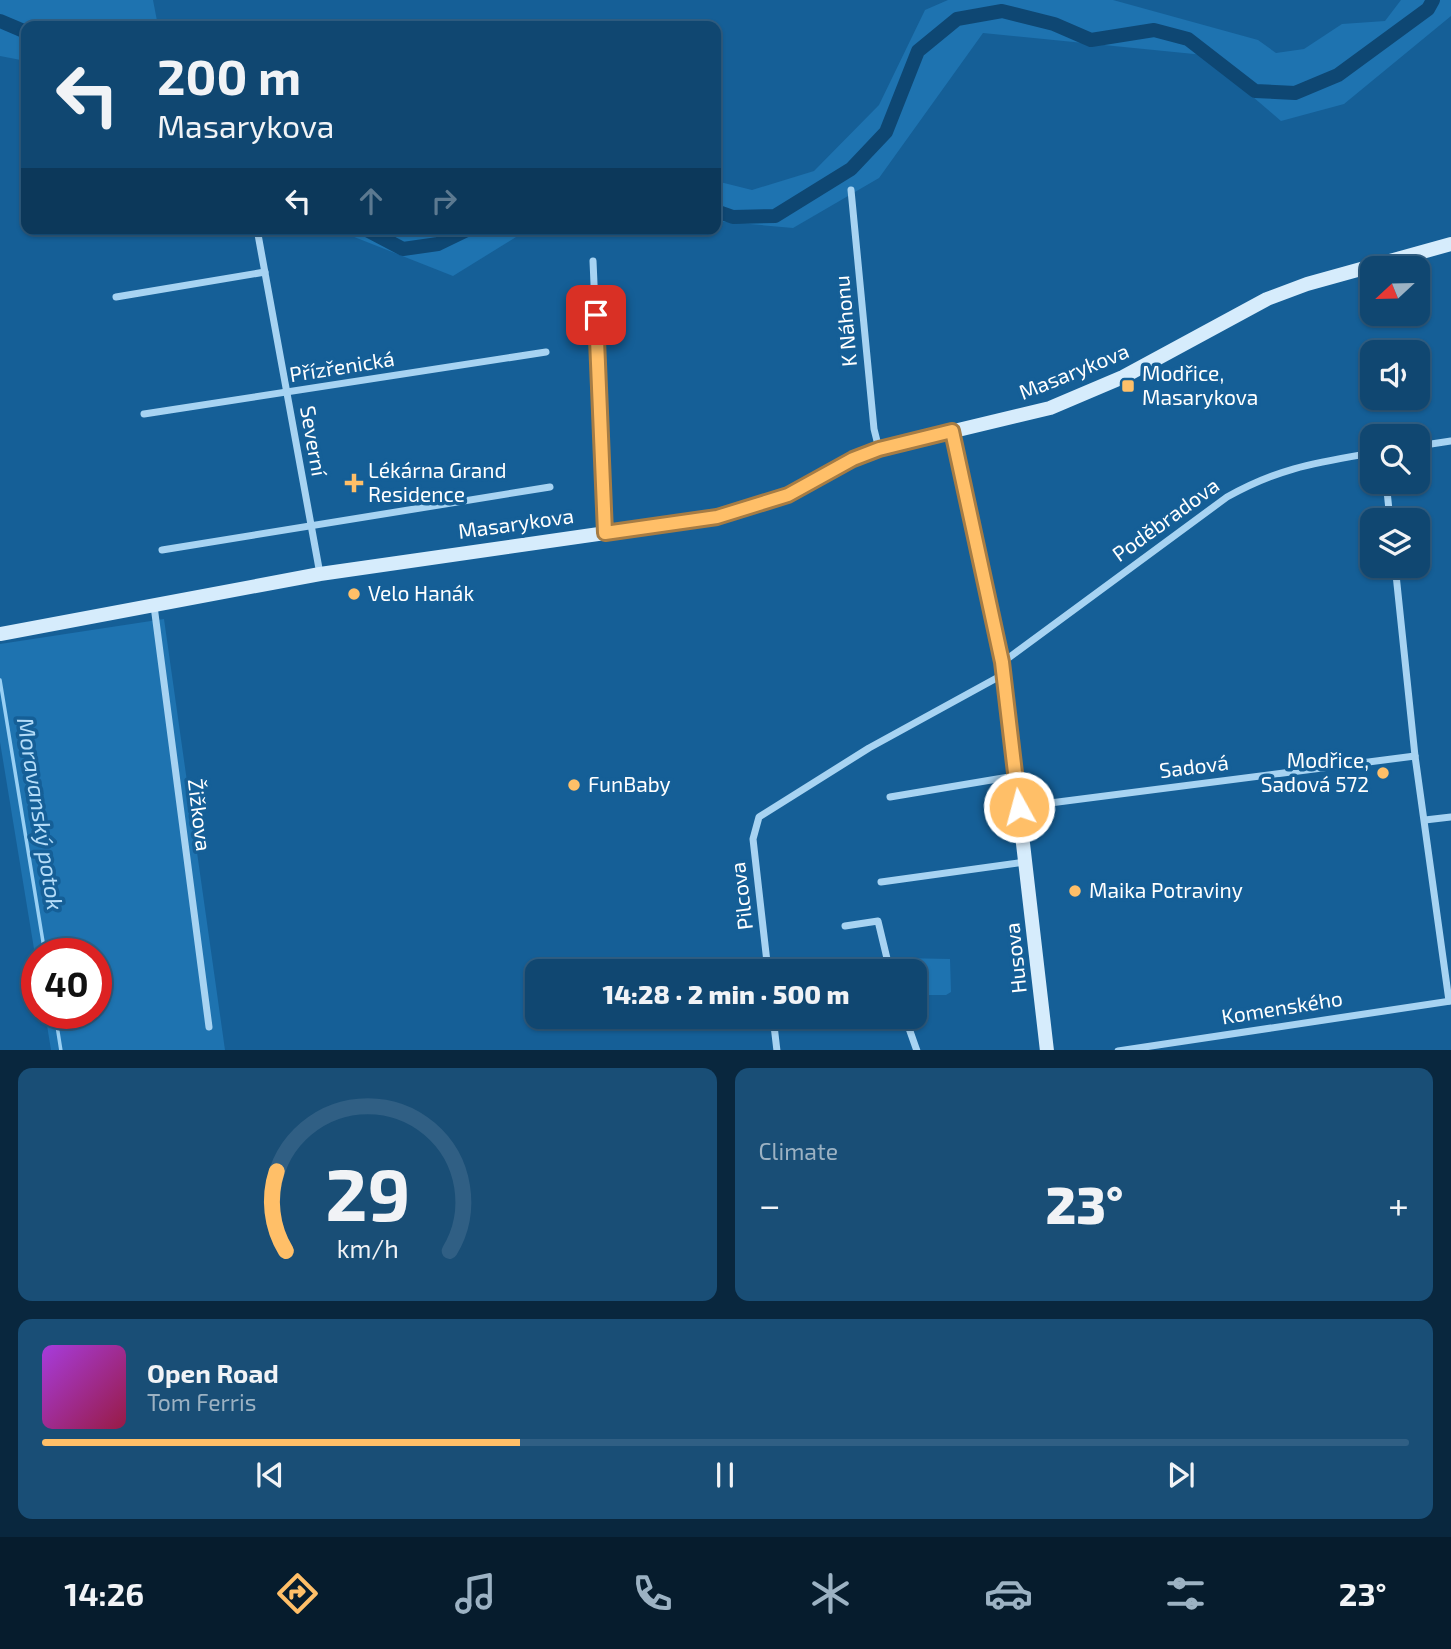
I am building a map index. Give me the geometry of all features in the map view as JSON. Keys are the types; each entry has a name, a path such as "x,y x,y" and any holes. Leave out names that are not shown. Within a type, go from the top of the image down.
{"street":[{"name":"K Náhonu","path":"851,190 874,429 879,449"},
{"name":"Severní","path":"258,235 320,574"},
{"name":"Masarykova","path":"1,634 320,574 717,517 788,495 853,459 879,449 1050,408 1123,377 1268,299 1307,284 1451,244"},
{"path":"593,261 605,533"},
{"path":"116,297 265,272"},
{"name":"Přízřenická","path":"144,414 546,352"},
{"name":"Husova","path":"952,431 1003,668 1047,1050"},
{"path":"1430,444 1451,441"},
{"name":"Poděbradova","path":"759,817 1003,668 1227,497 1263,477 1300,466 1360,455"},
{"name":"Masarykova","path":"162,550 550,487"},
{"path":"1396,578 1415,756 1450,1001"},
{"name":"Žižkova","path":"154,606 209,1027"},
{"name":"Sadová","path":"1019,807 1415,756"},
{"path":"890,797 1015,776"},
{"name":"Pilcova","path":"759,817 753,839 767,959"},
{"path":"1425,820 1451,817"},
{"path":"881,882 1026,862"},
{"path":"845,926 878,921 887,959"},
{"name":"Komenského","path":"1125,1050 1450,1001"},
{"path":"774,1029 777,1050"},
{"path":"909,1029 917,1050"}],"shaded area":[{"path":"0,0 153,0 157,21 21,21 21,60 0,56"},
{"path":"948,0 1113,0 1258,40 1276,53 1304,49 1342,24 1385,21 1401,0 1451,0 1451,16 1344,104 1281,121 1204,55 983,33 879,178 793,228 721,221 721,182 752,190 814,171 879,105 925,10"},
{"path":"349,235 519,235 453,276"},
{"path":"164,619 225,1050 51,1050 48,1029 112,1029 112,938 32,938 0,742 0,644"},
{"path":"901,958 950,959 951,992 946,995 927,995 927,959"}],"waterway":[{"path":"721,213 733,217 775,216 851,169 886,132 918,51 957,19 1002,11 1054,24 1091,40 1154,30 1188,39 1255,91 1295,93 1338,75 1428,9 1433,0"},
{"path":"0,21 21,30"},
{"path":"376,235 403,249 438,244 457,235"},
{"name":"Moravanský potok","path":"0,680 42,938"},
{"name":"Moravanský potok","path":"58,1029 61,1050"}],"place":[{"name":"Modřice, Masarykova","path":"1128,386"},
{"name":"Lékárna Grand Residence","path":"354,483"},
{"name":"Velo Hanák","path":"354,594"},
{"name":"Modřice, Sadová 572","path":"1383,773"},
{"name":"FunBaby","path":"574,785"},
{"name":"Maika Potraviny","path":"1075,891"}],"route":[{"path":"596,315 605,533 717,517 788,495 853,459 879,449 952,431 1002,662 1019,807"}]}
